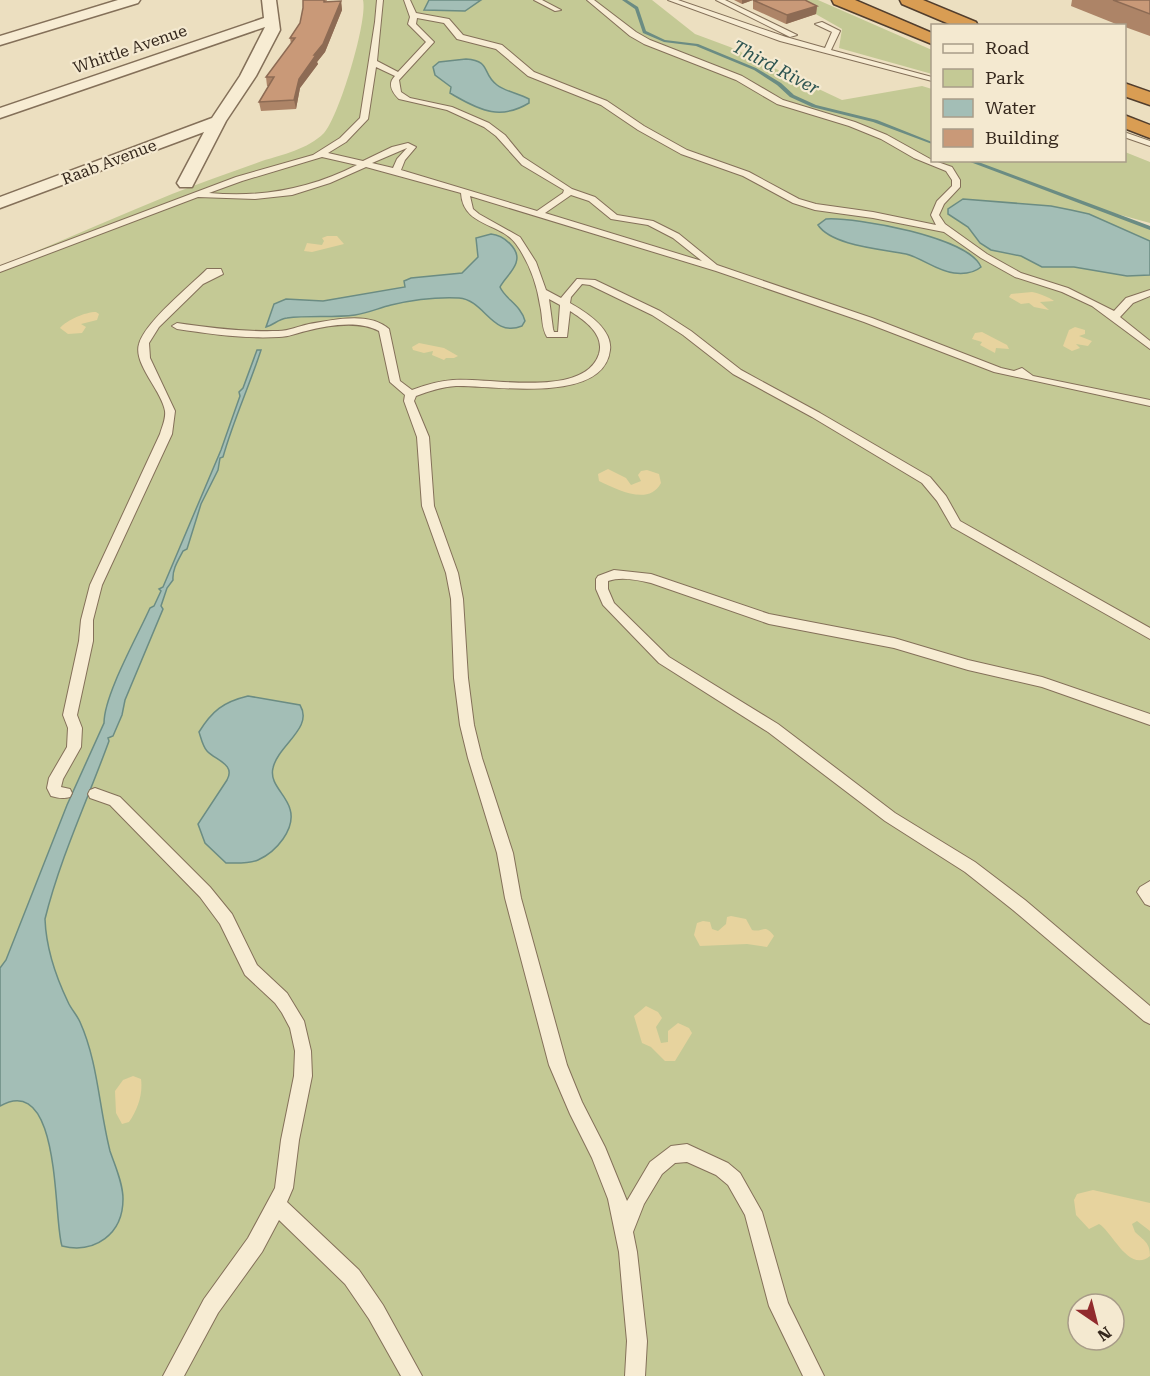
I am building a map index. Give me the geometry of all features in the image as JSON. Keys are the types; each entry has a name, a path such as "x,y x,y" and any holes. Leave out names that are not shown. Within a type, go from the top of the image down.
{"highway":[{"path":"840,0 931,38"},
{"path":"908,0 965,24"},
{"path":"1126,89 1150,99"},
{"path":"1126,121 1150,132"}],"street":[{"path":"0,28 7,38 133,0"},
{"path":"192,189 218,121 273,30 269,0"},
{"name":"Whittle Avenue","path":"0,113 272,20"},
{"name":"Raab Avenue","path":"0,203 218,121"}],"lane":[{"path":"0,269 192,189 280,169 321,154 342,140 364,119 380,0"},
{"path":"407,0 414,15 412,24 430,42 399,75 394,87 397,94 403,99 449,109 493,130 499,134 518,158 569,191 592,199 614,217 650,223 662,229 695,250 718,269"},
{"path":"537,0 557,10"},
{"path":"590,0 633,34 647,42 739,78 780,102 852,124 884,137 931,162"},
{"path":"671,0 795,42 931,78"},
{"path":"719,0 792,34 795,42"},
{"path":"919,0 973,24"},
{"path":"739,9 748,6"},
{"path":"414,15 446,21 460,37 499,47 531,74 558,87 604,103 641,128 684,152 746,174 796,201 814,207 873,215 946,230"},
{"path":"819,24 836,31 827,51"},
{"path":"372,62 399,75"},
{"path":"1126,134 1150,144"},
{"path":"342,140 342,154 347,159"},
{"path":"192,189 243,199 274,196 307,189 366,164 397,147 403,145 412,147 401,159 396,171"},
{"path":"321,154 396,171 718,269 868,320 998,370 1015,374 1022,371 1028,377 1020,375"},
{"path":"932,162 949,169 956,180 956,187 940,203 935,214 946,230 984,256 1018,275 1065,290 1102,308 1150,346"},
{"path":"538,214 569,191"},
{"path":"465,192 464,201 470,211 485,222 509,232 523,247 541,291 549,332 555,337 564,333 566,296 571,288 580,281 587,281 656,313 687,333 737,372 816,415 926,480 937,492 956,524 1150,634"},
{"path":"682,259 680,255 695,250"},
{"path":"65,793 56,792 54,782 74,747 75,728 70,715 86,641 91,602 105,566 166,434 170,420 167,403 144,356 144,343 174,306 201,282"},
{"path":"411,394 442,384 462,383 502,387 550,386 568,382 592,371 601,363 605,354 601,335 588,318 541,291"},
{"path":"1102,308 1113,309 1133,298 1150,293"},
{"path":"1115,317 1122,304"},
{"path":"177,326 230,334 282,334 328,324 370,322 384,329 395,382 411,394"},
{"path":"1035,379 1150,403"},
{"path":"411,394 409,401 423,437 426,456 428,506 448,558 457,599 461,678 467,725 475,759 505,854 516,909 558,1065 576,1108 599,1152 617,1199 624,1233 637,1341 635,1376"},
{"path":"1150,720 1042,682 974,667 914,648 796,626 753,614 691,590 656,580 610,573 602,579 601,583 609,605 664,660 773,728 890,817 970,867 1019,905 1150,1016"},
{"path":"95,794 115,801 206,892 226,920 250,970 281,998 298,1027 303,1052 303,1076 290,1140 284,1188 278,1205 255,1245 211,1306 173,1376"},
{"path":"1150,888 1145,892 1150,899"},
{"path":"624,1233 638,1198 656,1168 671,1155 687,1153 722,1168 734,1179 753,1212 779,1306 814,1376"},
{"path":"278,1205 352,1277 376,1312 412,1376"}],"green space":[{"path":"363,0 652,0 695,34 730,47 842,100 922,86 931,89 931,162 1126,162 1126,152 1150,162 1150,223 1095,208 1150,228 1150,1376 0,1376 0,266 172,194 294,151 318,139 330,124 337,108 357,47"},
{"path":"791,0 818,0 931,50 931,74 839,48 842,29"}],"sand":[{"path":"337,236 344,244 312,252 304,251 307,243 322,245 324,241 322,238"},
{"path":"1032,292 1054,301 1040,302 1049,310 1034,307 1029,303 1021,304 1009,297 1011,294"},
{"path":"96,312 99,314 97,320 81,324 86,327 82,333 68,334 60,328 76,317"},
{"path":"1075,327 1085,330 1085,334 1079,336 1092,341 1088,346 1076,344 1080,348 1072,351 1063,346 1069,330"},
{"path":"982,332 1007,345 1009,349 996,348 995,353 980,345 982,342 972,339 975,333"},
{"path":"419,343 444,348 458,356 444,360 432,355 433,351 424,353 413,350 412,347"},
{"path":"608,469 626,478 631,485 641,481 638,475 641,471 647,470 659,474 661,483 649,494 624,492 599,481 598,474"},
{"path":"727,917 746,919 752,930 766,929 771,932 774,936 767,947 747,944 700,946 694,935 697,923 710,922 712,929 718,931 726,924"},
{"path":"646,1006 658,1012 662,1018 656,1027 661,1043 668,1042 668,1031 678,1023 689,1028 692,1033 675,1061 665,1061 651,1047 642,1043 634,1016"},
{"path":"133,1076 141,1079 140,1096 129,1122 122,1124 116,1113 115,1091 123,1080"},
{"path":"1093,1190 1150,1203 1150,1231 1137,1221 1132,1224 1135,1232 1148,1245 1150,1256 1142,1260 1135,1260 1128,1256 1099,1224 1089,1229 1076,1215 1074,1200 1077,1194"}],"water":[{"path":"429,0 481,0 465,11 424,10"},
{"path":"466,59 480,62 492,81 504,89 529,99 529,103 509,111 491,112 450,93 451,87 435,75 433,67 439,62"},
{"path":"963,199 1051,206 1089,214 1150,241 1150,275 1127,276 1074,267 1042,267 1021,256 991,250 980,243 968,227 948,214 948,209"},
{"path":"826,219 885,225 935,238 972,256 981,267 968,273 954,273 906,254 846,242 834,238 818,225"},
{"path":"491,234 506,240 516,253 515,266 500,287 523,315 525,321 522,326 503,327 468,300 434,298 391,305 355,315 287,318 266,327 274,304 286,299 323,301 405,287 404,281 411,278 462,273 478,257 476,238"},
{"path":"257,350 261,350 223,457 220,458 218,470 201,504 187,549 183,551 176,564 173,580 167,588 161,606 163,609 125,700 122,715 113,736 108,738 109,741 58,874 45,919 47,940 56,972 68,1002 80,1022 91,1053 106,1135 123,1193 122,1211 118,1222 105,1239 85,1247 62,1246 51,1153 44,1128 35,1109 20,1101 0,1106 0,968 6,960 67,805 104,723 105,711 115,682 150,608 154,606 161,591 159,589 163,587 221,450 240,396 239,392 243,388"},
{"path":"248,696 300,705 303,713 299,729 276,760 272,774 288,804 291,817 283,839 265,856 251,862 226,863 205,843 198,824 227,780 229,770 206,749 199,732 219,708"}],"building":[{"path":"303,0 341,1 323,44 299,79 294,100 259,102 274,77 266,77 295,38 290,38 300,23"},
{"path":"753,0 805,0 817,6 787,15"},
{"path":"1113,0 1150,0 1150,14"}],"waterway":[{"name":"Third River","path":"624,0 637,8 644,32 664,41 697,45 755,69 779,84 792,96 814,106 875,121 931,143"},
{"name":"Third River","path":"972,162 1150,228"}]}
